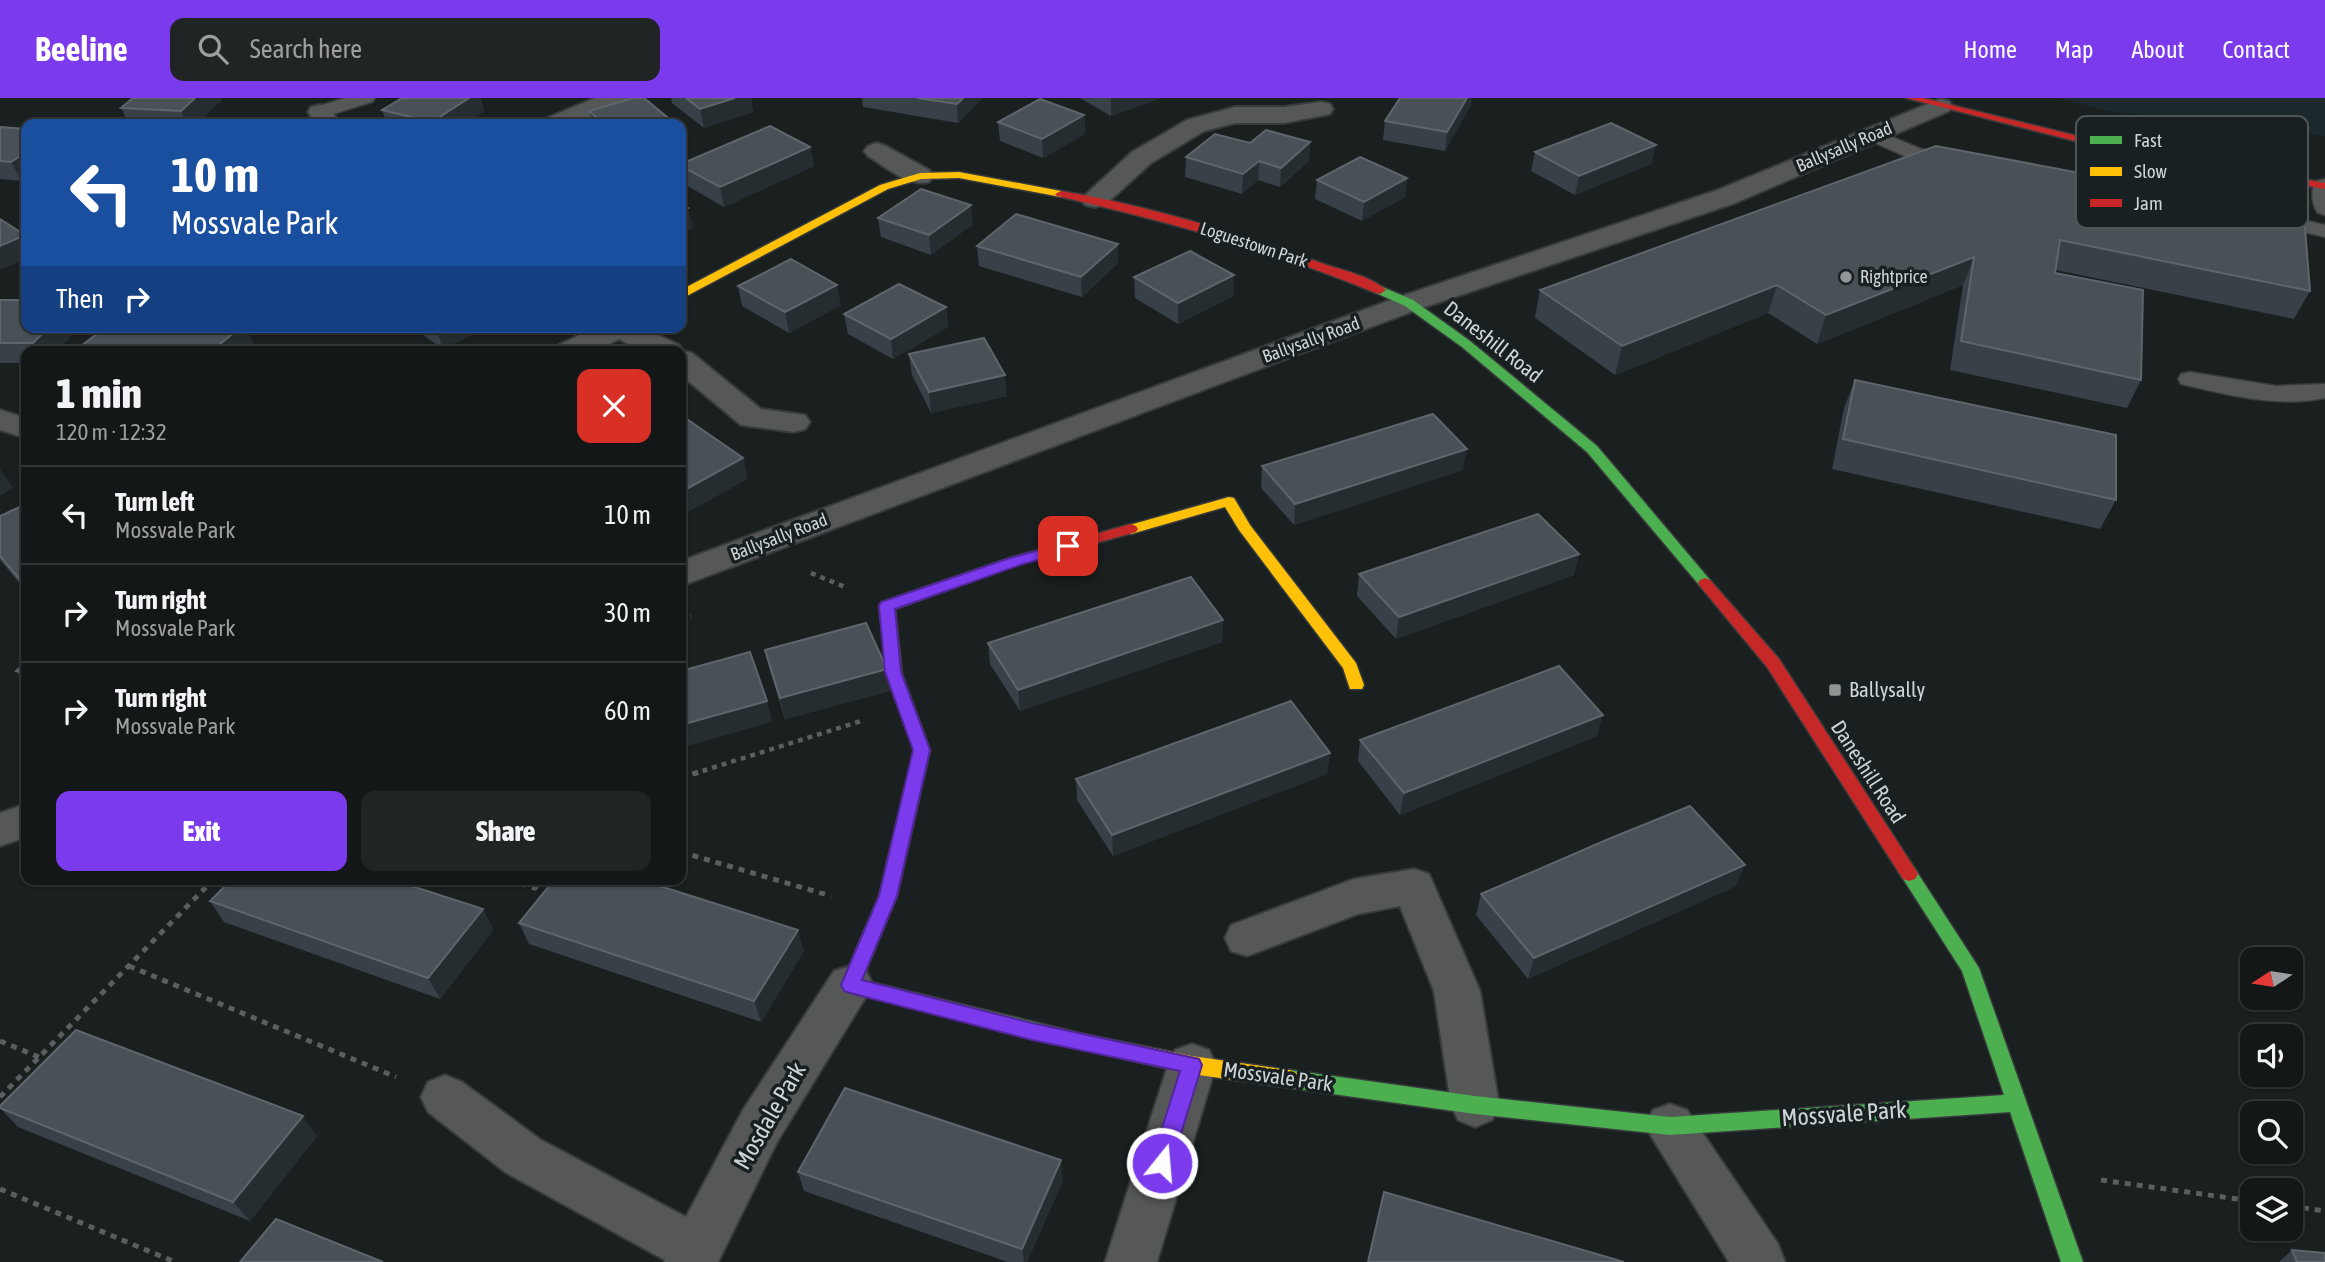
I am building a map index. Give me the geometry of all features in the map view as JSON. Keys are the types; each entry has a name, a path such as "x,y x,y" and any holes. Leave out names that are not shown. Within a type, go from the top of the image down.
{"street":[{"path":"566,119 616,98"},
{"path":"1911,98 2076,139"},
{"name":"Ballysally Road","path":"686,572 1409,303 1725,197 1941,106"},
{"path":"1095,199 1119,174 1165,141 1209,121 1233,115 1284,115 1321,109"},
{"path":"877,151 920,176"},
{"name":"Loguestown Park","path":"686,292 884,187 920,176 959,175 1014,187 1095,199 1246,240 1332,270 1409,303"},
{"name":"Daneshill Road","path":"1409,303 1465,344 1592,449 1773,663 1970,968 2072,1262"},
{"path":"582,346 607,333"},
{"path":"631,333 656,346"},
{"path":"686,364 752,418 794,422"},
{"path":"0,420 21,426"},
{"path":"850,985 888,896 922,750 893,672 887,606 1015,561 1229,501 1244,527 1350,667 1356,685"},
{"path":"0,830 21,822"},
{"path":"1247,938 1354,897 1414,886 1457,991 1475,1105"},
{"name":"Mossvale Park","path":"850,985 1032,1031 1192,1065 1475,1105 1670,1126 2017,1103"},
{"name":"Mosdale Park","path":"445,1097 523,1156 694,1256 760,1126 850,985"},
{"path":"1131,1262 1192,1065"},
{"path":"1670,1126 1759,1262"}],"lane":[{"path":"324,118 365,98"},
{"path":"1873,135 1916,154 1975,164"},
{"path":"2324,186 2325,209"},
{"path":"2190,379 2257,391 2299,394 2325,391"}],"path":[{"path":"801,576 813,572 887,606"},
{"path":"686,617 693,615"},
{"path":"686,776 905,707"},
{"path":"686,853 882,911"},
{"path":"0,1097 208,885"},
{"path":"129,967 445,1097"},
{"path":"0,1041 39,1057"},
{"path":"2040,1172 2240,1199"},
{"path":"0,1189 175,1262"},
{"path":"2303,1208 2325,1211"}],"shaded area":[{"path":"2058,98 2325,98 2325,136 2308,134 2308,116 2151,116 2108,111"}],"building":[{"path":"133,98 195,98 181,111 121,108"},
{"path":"402,98 469,98 437,119 420,119 382,110"},
{"path":"633,98 644,98 670,119 598,119 589,111"},
{"path":"686,98 735,98 700,109"},
{"path":"917,98 963,98 957,104"},
{"path":"1400,98 1467,98 1447,132 1385,121"},
{"path":"1040,99 1084,115 1042,139 998,122"},
{"path":"1611,123 1656,145 1579,176 1535,152"},
{"path":"770,126 810,147 720,187 686,169 686,162"},
{"path":"0,127 21,129 21,155 11,162 0,161"},
{"path":"1266,130 1310,142 1281,168 1259,161 1243,174 1186,157 1215,134 1250,143"},
{"name":"Rightprice","path":"1936,146 2076,172 2076,228 2305,228 2310,291 2060,240 2055,273 2143,290 2141,380 1961,341 1974,257 1826,315 1777,285 1622,346 1540,290"},
{"path":"1360,157 1407,178 1364,202 1317,180"},
{"path":"921,189 971,205 929,235 878,218"},
{"path":"1016,214 1118,244 1081,277 977,246"},
{"path":"0,219 21,232 21,237 0,246"},
{"path":"1190,251 1234,275 1178,303 1134,277"},
{"path":"791,259 837,285 785,312 738,286"},
{"path":"899,284 946,307 891,339 844,314"},
{"path":"0,300 21,300 21,333 43,333 33,343 0,343"},
{"path":"98,333 234,333 217,346 81,346"},
{"path":"984,338 1005,375 929,392 909,354"},
{"path":"1855,380 2116,435 2116,500 1843,439"},
{"path":"1433,414 1467,449 1295,504 1262,466"},
{"path":"686,418 743,458 686,489"},
{"path":"21,506 21,581 0,556 0,516"},
{"path":"1538,514 1579,554 1399,617 1359,574"},
{"path":"1191,577 1223,620 1018,690 988,643"},
{"path":"866,623 887,669 780,698 765,650"},
{"path":"750,652 767,701 686,724 686,670"},
{"path":"1559,666 1603,715 1404,793 1360,740"},
{"path":"1291,701 1330,753 1112,835 1076,779"},
{"path":"1690,806 1745,865 1534,958 1481,894 1611,838"},
{"path":"226,885 409,885 483,909 428,978 210,901"},
{"path":"550,885 657,885 798,930 754,1001 519,923"},
{"path":"76,1030 303,1116 233,1202 0,1108"},
{"path":"845,1088 1061,1160 1022,1249 798,1172"},
{"path":"1384,1192 1624,1262 1368,1262"},
{"path":"276,1219 383,1262 240,1262"},
{"path":"2292,1250 2325,1253 2325,1262 2297,1262"}],"traffic: fast":[{"path":"1380,290 1409,303 1466,344 1592,449 1705,583"},
{"path":"894,674 922,750 888,896 850,985 1083,1042"},
{"path":"1909,874 1970,968 2072,1262"},
{"path":"1290,1079 1475,1105 1670,1126 2017,1103"}],"traffic: slow":[{"path":"686,292 884,187 920,176 959,175 1061,194"},
{"path":"1131,529 1229,501 1244,527 1350,667 1356,685"},
{"path":"1083,1042 1192,1065 1290,1079"}],"traffic: jam":[{"path":"1911,98 2076,139"},
{"path":"2308,183 2325,186"},
{"path":"1061,194 1224,235 1303,260 1380,290"},
{"path":"894,674 887,606 1015,561 1131,529"},
{"path":"1705,583 1773,663 1909,874"}],"place":[{"name":"Rightprice","path":"1846,277"},
{"name":"Ballysally","path":"1835,690"}],"route":[{"path":"1068,546 1015,561 887,606 893,672 922,750 888,896 850,985 1032,1031 1192,1065 1162,1163"}]}
